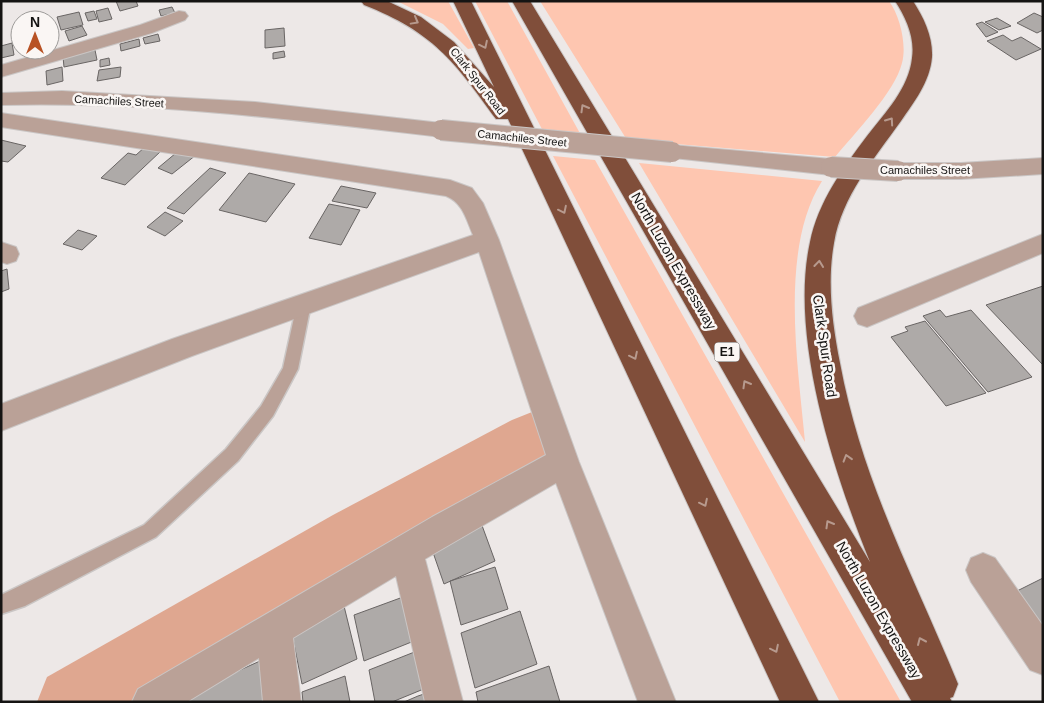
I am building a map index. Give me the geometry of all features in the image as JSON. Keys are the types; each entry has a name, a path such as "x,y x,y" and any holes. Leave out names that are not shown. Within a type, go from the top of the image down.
{"highway":[{"name":"Clark Spur Road","path":"370,1 418,23 450,45 473,71 542,166"},
{"path":"462,1 800,702"},
{"name":"North Luzon Expressway","path":"521,1 933,702"},
{"name":"Clark Spur Road","path":"904,1 915,19 922,42 921,64 918,76 903,103 846,182 826,221 819,262 818,306 832,398 841,439 855,483 875,536 948,702"}],"street":[{"path":"60,50 146,29 179,16"},
{"path":"1,71 31,60"},
{"name":"Camachiles Street","path":"1,99 62,97 255,109 441,130 831,167 898,171 961,171 1043,166"},
{"path":"1,120 450,188 464,194 487,240 564,462 657,702"},
{"path":"1,418 75,387 304,304 419,266 487,240"},
{"path":"867,316 1043,243"},
{"path":"151,702 564,462"},
{"path":"407,552 444,702"},
{"path":"983,570 1043,657"},
{"path":"274,629 282,702"}],"lane":[{"path":"1,605 18,599 150,531 232,455 268,411 290,369 304,304"}],"shaded area":[{"path":"397,1 448,1 474,48 468,49 443,24"},
{"path":"475,1 507,1 582,137 544,133"},
{"path":"540,1 889,1 902,31 904,48 902,63 898,74 883,99 835,157 627,140"},
{"path":"553,156 595,160 901,702 840,702"},
{"path":"639,163 822,181 809,209 800,240 796,273 796,344 805,442"}],"building":[{"path":"116,1 136,1 138,6 120,11"},
{"path":"172,7 175,13 161,16 159,10"},
{"path":"108,8 112,19 99,22 96,11"},
{"path":"94,11 97,19 88,21 85,13"},
{"path":"79,12 83,25 61,30 60,16"},
{"path":"1034,13 1043,17 1043,30 1037,33 1017,23"},
{"path":"997,18 1011,26 999,30 985,22"},
{"path":"982,22 998,32 986,37 976,24"},
{"path":"82,26 87,35 69,41 65,31"},
{"path":"284,28 285,46 265,48 265,30"},
{"path":"158,34 160,41 145,44 143,38"},
{"path":"1003,35 1012,41 1021,37 1041,49 1016,60 987,41"},
{"path":"139,39 140,46 121,51 120,44"},
{"path":"10,44 10,56 1,58 1,46"},
{"path":"95,50 97,60 64,67 63,57"},
{"path":"284,51 285,57 273,59 273,53"},
{"path":"109,58 110,65 100,67 100,60"},
{"path":"62,67 63,81 47,85 46,71"},
{"path":"121,67 120,77 97,81 99,70"},
{"path":"1,140 26,146 8,162 1,161"},
{"path":"146,146 161,151 125,185 101,178 128,153 136,155"},
{"path":"182,148 196,155 172,174 158,168"},
{"path":"210,168 226,173 184,214 167,208"},
{"path":"249,173 295,184 266,222 219,210"},
{"path":"341,186 376,193 367,208 332,201"},
{"path":"329,204 360,210 341,245 309,238"},
{"path":"165,212 183,221 165,236 147,227"},
{"path":"78,230 97,236 82,250 63,244"},
{"path":"7,269 9,289 1,292 1,271"},
{"path":"1043,286 1043,365 986,305"},
{"path":"940,310 946,317 971,310 1032,377 988,392 923,316"},
{"path":"925,321 986,393 946,406 891,337 908,331 905,327"},
{"path":"480,520 495,561 444,584 429,541"},
{"path":"495,567 508,609 461,625 450,581"},
{"path":"1043,578 1043,627 1015,592"},
{"path":"403,597 414,641 364,661 354,615"},
{"path":"344,606 357,659 302,684 291,629"},
{"path":"520,611 537,664 475,688 461,633"},
{"path":"422,649 431,686 392,702 375,702 369,670"},
{"path":"260,661 268,702 188,702 187,694"},
{"path":"549,666 560,702 478,702 476,692"},
{"path":"345,676 350,702 303,702 302,692"},
{"path":"430,692 433,702 404,702 418,696"}],"waterway":[{"path":"72,702 355,537 532,438"}]}
